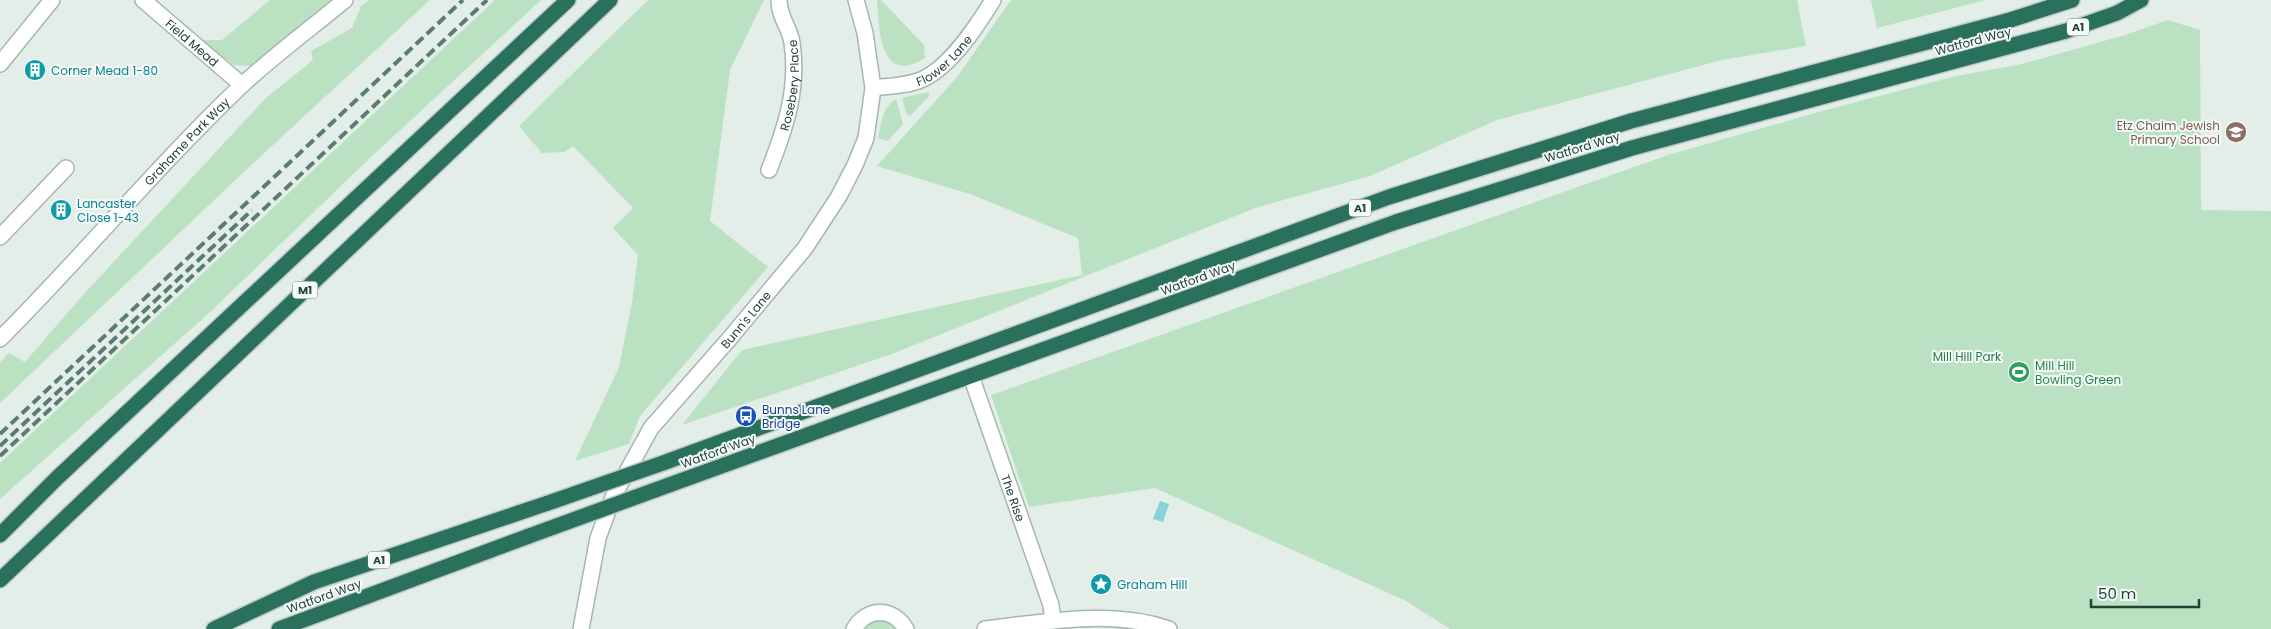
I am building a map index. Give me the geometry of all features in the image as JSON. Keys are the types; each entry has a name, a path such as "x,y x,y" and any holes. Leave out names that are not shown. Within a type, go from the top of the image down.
{"highway":[{"name":"M1","path":"0,535 57,478 568,0"},
{"name":"M1","path":"0,580 610,0"},
{"name":"Watford Way","path":"214,629 314,582 663,462 1398,194 1631,121 2010,20 2072,0"},
{"name":"Watford Way","path":"278,629 669,485 1396,222 1486,192 1632,148 2066,31 2117,13 2141,0"},
{"name":"M1","path":"0,524 57,478"}],"street":[{"path":"0,64 52,0"},
{"name":"Field Mead","path":"143,0 242,86"},
{"name":"Grahame Park Way","path":"0,339 180,146 242,86 345,0"},
{"name":"Rosebery Place","path":"769,170 787,125 792,91 792,41 779,12 779,0"},
{"name":"Bunn's Lane","path":"581,629 598,538 613,497 651,428 730,338 805,248 839,196 855,165 866,138 873,88 865,33 856,0"},
{"name":"Flower Lane","path":"873,88 923,79 938,69 960,46 982,18 992,0"},
{"path":"0,237 66,168"},
{"name":"The Rise","path":"971,376 1051,605 1053,621"},
{"path":"854,629 858,622 866,615 884,612 900,620 906,629"},
{"path":"985,629 1091,618 1128,620 1169,629"}],"green space":[{"path":"270,0 331,0 252,66 234,65 200,40 222,40"},
{"path":"369,0 430,0 247,169 0,403 0,362 9,353 25,362 83,295 266,98 313,60 311,51 352,28 361,6"},
{"path":"495,0 541,0 371,157 208,314 0,499 0,463"},
{"path":"648,0 764,0 730,70 710,221 768,267 640,416 629,444 575,461 619,367 632,303 638,255 613,228 633,208 573,146 564,152 542,153 519,126"},
{"path":"877,0 881,0 924,45 925,58 910,65 899,65 891,60 885,51 881,39"},
{"path":"1011,0 1797,0 1806,46 1722,60 1497,120 1370,176 1258,207 889,355 682,425 742,350 1082,275 1078,238 970,194 877,166 957,77"},
{"path":"1871,0 1986,0 1877,28"},
{"name":"Mill Hill Park","path":"2168,20 2200,30 2201,210 2271,211 2271,629 1450,629 1406,601 1155,488 1029,507 991,395 1668,155 1826,110 1956,76 2022,64 2125,35"},
{"path":"928,92 930,95 910,116 906,113 902,98"},
{"path":"896,99 903,124 888,141 878,138 885,111"},
{"path":"885,618 900,629 860,629 866,622"}],"water":[{"path":"1160,501 1169,504 1163,522 1153,519"}],"railway":[{"path":"0,434 463,0"},
{"path":"0,456 487,0"},
{"path":"0,446 252,210"}],"place":[{"name":"Corner Mead 1-80","path":"35,70"},
{"name":"Etz Chaim Jewish Primary School","path":"2236,132"},
{"name":"Lancaster Close 1-43","path":"61,210"},
{"name":"Mill Hill Bowling Green","path":"2019,372"},
{"name":"Bunns Lane Bridge","path":"746,416"},
{"name":"Graham Hill","path":"1101,584"}]}
